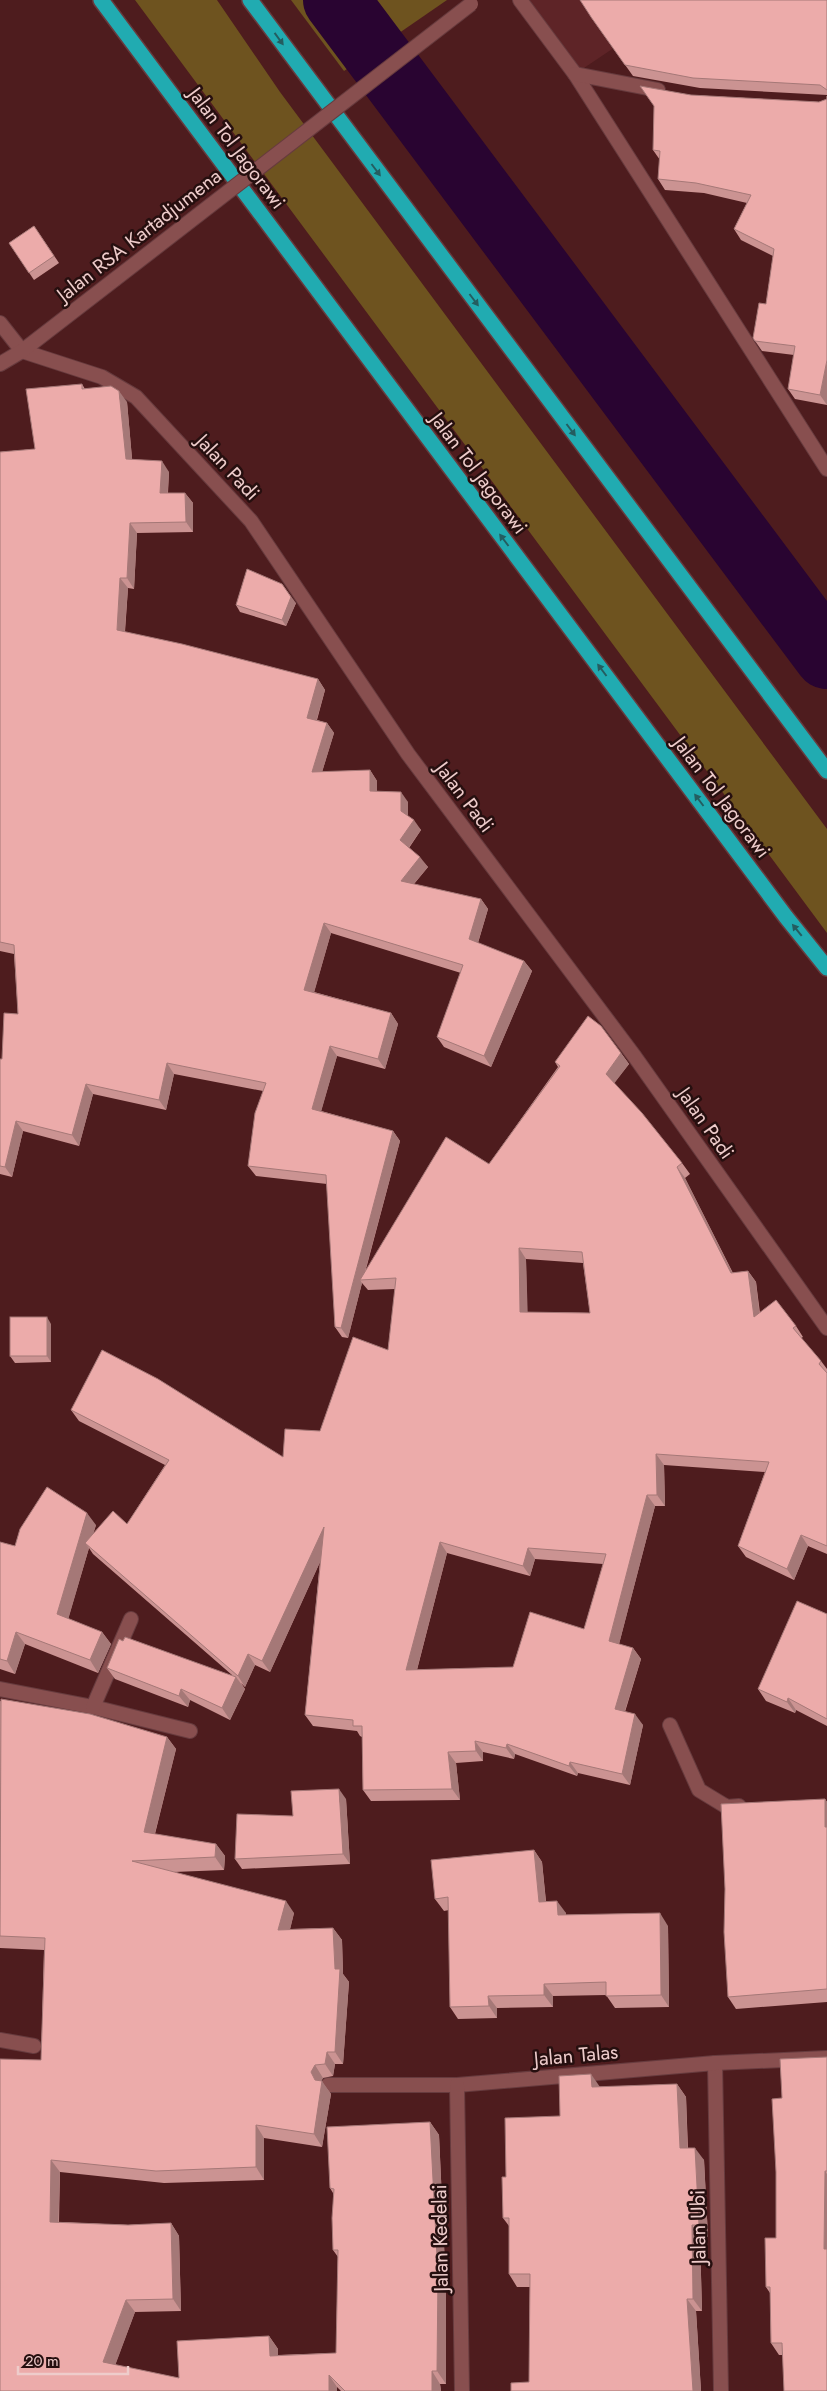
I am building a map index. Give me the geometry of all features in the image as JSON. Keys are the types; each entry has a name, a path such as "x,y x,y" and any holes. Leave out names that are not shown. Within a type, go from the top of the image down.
{"highway":[{"name":"Jalan Tol Jagorawi","path":"101,0 780,909 827,968"},
{"path":"250,0 827,771"}],"street":[{"path":"520,0 575,74 827,469"},
{"name":"Jalan RSA Kartadjumena","path":"0,364 22,351 474,2"},
{"path":"575,74 673,92"},
{"path":"0,323 22,351"},
{"name":"Jalan Padi","path":"22,351 102,377 136,397 251,521 408,754 635,1057 827,1328"},
{"path":"93,1707 131,1619"},
{"path":"0,1689 93,1707 190,1731"},
{"path":"670,1725 699,1790 727,1806 754,1806"},
{"path":"0,2040 34,2046"},
{"name":"Jalan Talas","path":"328,2086 457,2085 716,2063 827,2058"},
{"name":"Jalan Ubi","path":"716,2063 721,2391"},
{"name":"Jalan Kedelai","path":"457,2085 462,2391"}],"shaded area":[{"path":"135,0 217,0 280,92 827,829 827,933"},
{"path":"291,0 447,0 344,71"},
{"path":"520,0 685,0 575,74"}],"building":[{"path":"580,0 827,0 827,90 820,85 693,78 625,65"},
{"path":"640,86 691,95 819,102 827,99 827,360 820,395 788,389 795,346 755,341 753,338 759,303 766,304 774,249 734,229 751,195 696,183 658,179 660,151 653,150 654,106"},
{"path":"34,226 54,256 29,273 9,243"},
{"path":"82,384 82,389 111,386 119,391 126,459 162,461 160,493 185,493 186,522 130,523 127,578 120,578 117,630 182,644 318,679 307,718 327,723 312,772 370,770 370,791 401,792 401,811 414,820 400,840 420,857 401,881 481,899 469,939 524,961 484,1056 437,1037 463,965 324,923 304,990 391,1013 378,1059 330,1046 312,1109 393,1131 341,1328 335,1327 326,1175 248,1166 255,1113 266,1083 167,1063 159,1100 86,1084 72,1135 16,1121 5,1167 0,1166 0,1059 2,1059 4,1013 18,1014 14,945 0,942 0,452 35,449 26,389"},
{"path":"247,569 282,584 291,597 282,620 236,605"},
{"path":"588,1016 601,1026 621,1053 606,1074 642,1113 682,1163 677,1167 731,1273 748,1271 754,1317 776,1300 796,1326 793,1328 821,1361 819,1364 827,1373 827,1546 801,1535 787,1569 738,1546 769,1462 656,1454 657,1495 647,1495 609,1641 633,1648 615,1709 635,1714 622,1774 570,1762 569,1766 507,1744 506,1748 475,1741 476,1751 448,1752 452,1789 363,1790 362,1726 353,1726 353,1720 305,1715 324,1527 262,1661 248,1654 238,1676 85,1543 113,1511 127,1524 169,1460 71,1410 102,1350 158,1379 283,1457 285,1429 320,1431 353,1337 388,1350 396,1278 360,1280 446,1137 489,1164 560,1066 555,1062","holes":["519,1248 582,1252 590,1313 520,1312","440,1542 523,1566 528,1548 606,1554 584,1629 530,1612 513,1667 406,1670"]},
{"path":"10,1317 47,1317 47,1356 10,1356"},
{"path":"47,1487 87,1513 57,1614 102,1632 90,1660 16,1632 7,1661 0,1659 0,1542 15,1546 20,1529"},
{"path":"797,1601 827,1614 827,1719 788,1698 787,1702 758,1689"},
{"path":"125,1637 236,1677 222,1708 181,1689 179,1696 107,1668 119,1639 123,1641"},
{"path":"1,1699 90,1714 167,1737 144,1832 216,1844 215,1857 132,1861 286,1901 278,1930 333,1928 335,1969 340,1969 335,2052 327,2052 325,2064 315,2065 311,2072 315,2080 322,2081 314,2134 256,2125 256,2167 156,2171 51,2160 50,2222 128,2225 171,2223 173,2299 126,2300 103,2362 179,2378 177,2341 269,2336 270,2356 336,2353 338,2250 333,2250 332,2218 334,2189 330,2188 327,2127 430,2122 438,2276 437,2371 432,2371 432,2391 345,2391 329,2375 329,2391 0,2391 0,2059 41,2060 45,1938 0,1936"},
{"path":"339,1789 343,1854 235,1859 237,1814 293,1816 291,1791"},
{"path":"825,1799 825,1827 827,1827 827,1989 728,1997 724,1932 725,1889 721,1804"},
{"path":"534,1850 539,1902 557,1901 558,1915 660,1913 661,1995 606,1996 606,1982 544,1984 544,1995 488,1996 489,2006 450,2007 448,1897 435,1899 431,1860"},
{"path":"827,2057 827,2171 825,2171 824,2249 827,2249 827,2391 784,2391 782,2343 771,2343 770,2287 766,2287 765,2238 776,2238 776,2172 772,2099 782,2098 780,2059"},
{"path":"591,2074 592,2087 677,2084 680,2148 695,2148 699,2225 692,2225 693,2299 687,2299 693,2391 511,2391 511,2383 529,2382 530,2274 509,2274 509,2218 503,2218 502,2177 506,2177 505,2118 560,2116 559,2076"}],"waterway":[{"path":"336,0 827,656"}]}
